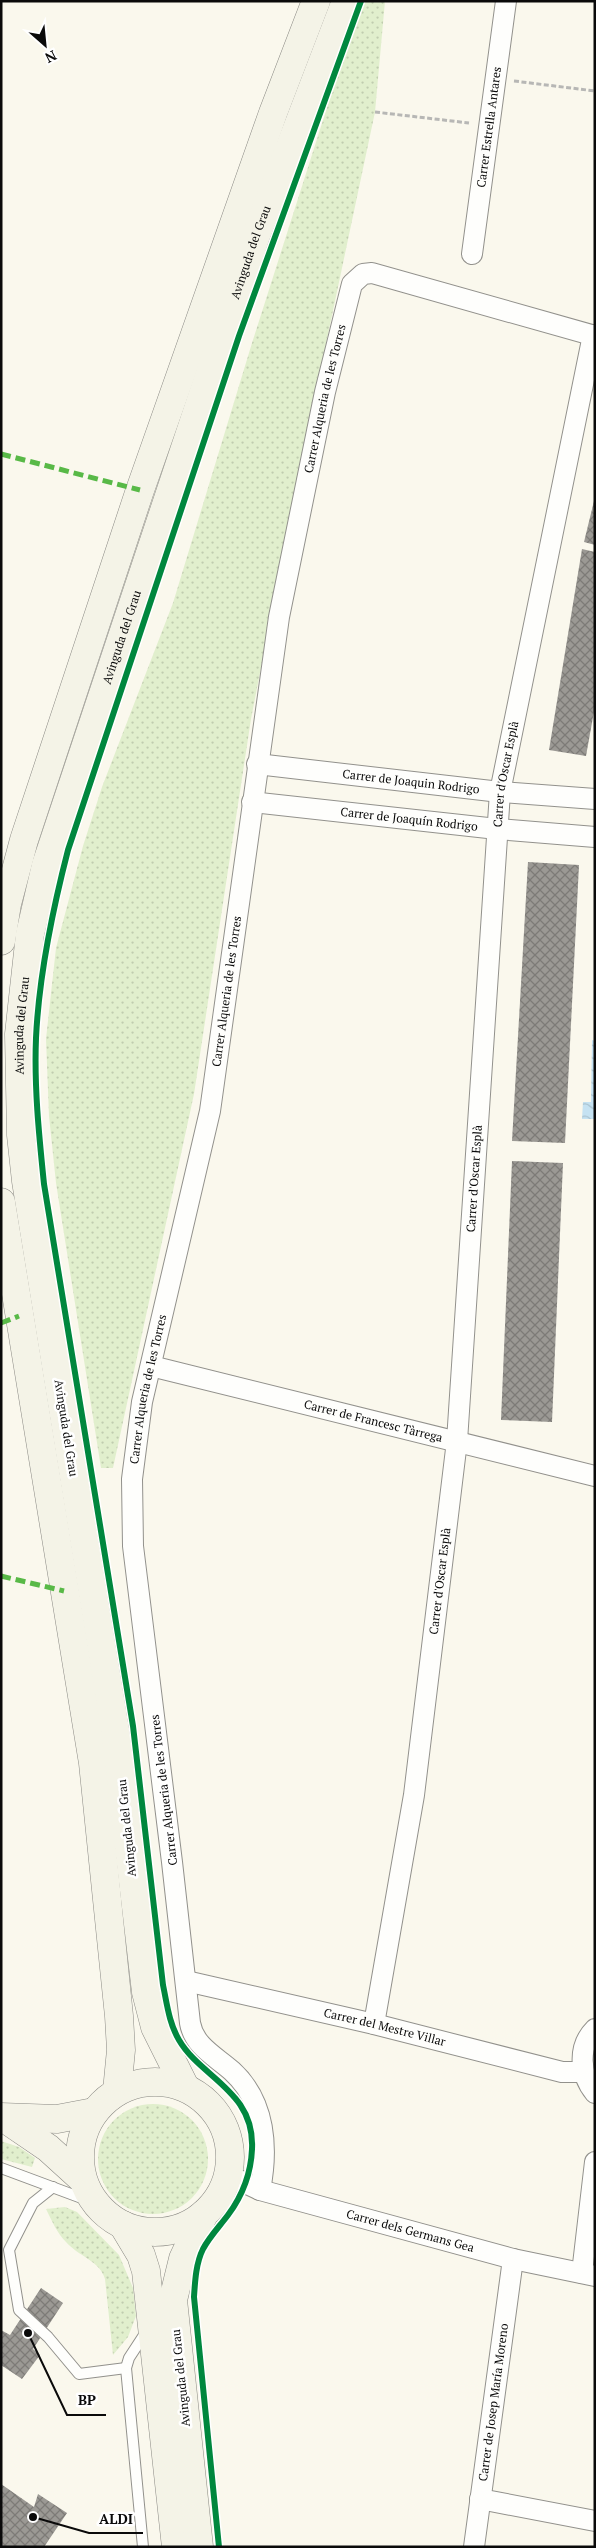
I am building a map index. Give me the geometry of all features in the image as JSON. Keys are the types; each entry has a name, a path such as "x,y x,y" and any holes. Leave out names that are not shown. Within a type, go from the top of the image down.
{"main road":[{"name":"Avinguda del Grau","path":"1,941 24,840 137,499 270,122 316,1"},
{"name":"Avinguda del Grau","path":"185,2087 155,2027 146,1992 116,1736 26,1181 19,1084 21,1007 26,958 37,899 78,764 255,238 346,1"},
{"path":"1,1202 93,1763 119,2016 121,2050 117,2091"},
{"path":"3,2118 48,2148 81,2178 95,2203 107,2216 123,2225 143,2231 165,2232 186,2226 204,2214 219,2197 228,2175 231,2154 227,2133 218,2114 203,2098 185,2087 162,2081 139,2082 117,2091 94,2112 84,2131 80,2151 81,2178"},
{"path":"3,2118 57,2119 94,2112"},
{"name":"Avinguda del Grau","path":"199,2547 173,2300 183,2259 204,2214"},
{"name":"Avinguda del Grau","path":"123,2225 144,2263 176,2547"}],"street":[{"name":"Carrer Estrella Antares","path":"472,254 506,1"},
{"name":"Carrer Alqueria de les Torres","path":"186,1981 133,1546 133,1470 142,1402 210,1111 257,764 280,617 325,392 352,284 363,274 372,273 594,336"},
{"name":"Carrer d'Oscar Esplà","path":"374,2024 414,1795 457,1441 500,792 594,336"},
{"name":"Carrer de Joaquin Rodrigo","path":"257,764 500,792 595,799"},
{"name":"Carrer de Joaquín Rodrigo","path":"252,802 497,829 595,837"},
{"name":"Carrer de Francesc Tàrrega","path":"151,1366 595,1476"},
{"name":"Carrer del Mestre Villar","path":"186,1981 374,2024 562,2072 584,2072"},
{"path":"186,1981 190,2023 194,2037 206,2050 234,2073 249,2094 257,2111 266,2152 260,2190"},
{"path":"595,2029 585,2044 582,2058 584,2072 595,2093"},
{"path":"589,2274 595,2162"},
{"name":"Carrer dels Germans Gea","path":"228,2175 260,2190 513,2258 589,2274"},
{"name":"Carrer de Josep María Moreno","path":"474,2547 513,2258"},
{"path":"480,2499 595,2521"}],"lane":[{"path":"1,2168 95,2203"},
{"path":"53,2187 33,2203 9,2250 19,2310 48,2337 79,2374 126,2368"},
{"path":"143,2547 126,2368 129,2358 152,2324"}],"path":[{"path":"496,79 595,91"},
{"path":"375,112 489,126"}],"green space":[{"path":"361,1 385,1 375,112 302,457 251,719 194,1094 113,1468 101,1468 56,1183 49,1116 46,1039 56,948 83,846 102,787 173,603 252,343"},
{"path":"153,2104 174,2108 192,2120 204,2138 208,2159 204,2180 192,2198 174,2210 153,2214 132,2210 114,2198 102,2180 98,2159 102,2138 114,2120 132,2108"},
{"path":"1,2141 19,2147 35,2158 32,2167 1,2159"},
{"path":"65,2207 77,2212 119,2255 133,2288 136,2316 128,2337 113,2355 105,2279 94,2263 71,2247 63,2238 46,2209"}],"water":[{"path":"592,1040 595,1041 595,1119 582,1119 583,1102 591,1102"}],"building":[{"path":"595,501 595,545 584,542"},
{"path":"582,549 595,552 595,706 586,756 549,750"},
{"path":"528,862 579,865 565,1143 512,1141"},
{"path":"512,1161 563,1163 552,1422 501,1420"},
{"path":"41,2288 63,2303 33,2349 40,2355 22,2379 1,2365 1,2330 10,2335"},
{"path":"1,2484 34,2507 38,2494 67,2513 44,2547 1,2547"}],"marked path":[{"path":"1,454 140,490"},
{"path":"1,1323 19,1316"},
{"path":"1,1576 64,1591"}],"cycle path":[{"path":"219,2547 194,2297 197,2266 203,2249 233,2208 245,2184 250,2167 252,2149 251,2129 245,2113 236,2099 200,2065 179,2040 171,2020 163,1985 133,1726 44,1184 36,1093 36,1038 40,990 47,943 68,850 239,336 361,1"}],"place":[{"name":"BP","path":"28,2333"},
{"name":"ALDI","path":"33,2517"}]}
